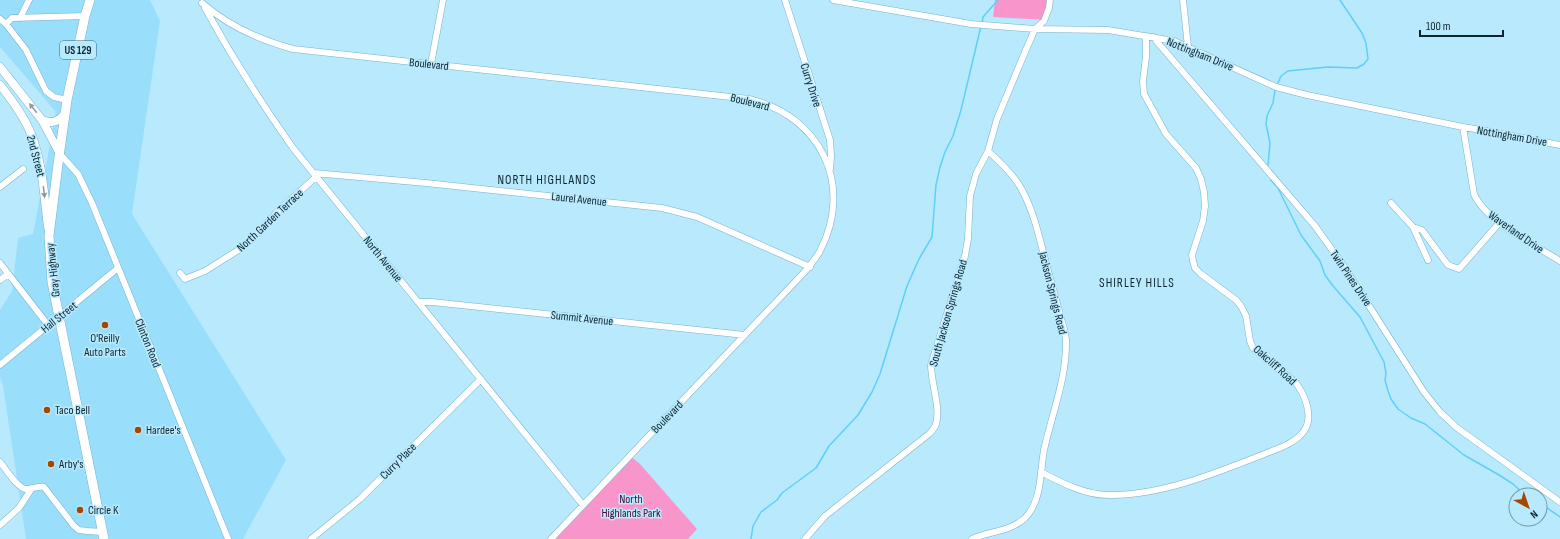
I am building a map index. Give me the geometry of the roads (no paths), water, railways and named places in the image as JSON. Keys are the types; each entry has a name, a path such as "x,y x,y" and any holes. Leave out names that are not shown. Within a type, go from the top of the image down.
{"highway":[{"name":"Gray Highway","path":"90,0 85,16 67,100 49,236 52,282 104,535"}],"main road":[{"name":"2nd Street","path":"0,67 42,120 60,154"},
{"name":"2nd Street","path":"0,85 24,118 38,154 49,236"},
{"path":"42,120 49,123 60,119 65,114"}],"street":[{"path":"20,18 29,0"},
{"path":"431,64 443,0"},
{"name":"Curry Drive","path":"785,0 830,140 830,170"},
{"name":"Nottingham Drive","path":"833,0 985,25 1035,30 1108,30 1174,41 1276,87 1307,96 1560,145"},
{"path":"988,151 997,119 1035,30 1044,20 1049,8 1050,0"},
{"path":"1183,0 1188,47"},
{"name":"Boulevard","path":"201,1 211,11 242,30 278,45 311,52 756,100 779,110 800,125 818,146 830,170 833,198 830,225 820,251 810,267 551,539"},
{"name":"North Avenue","path":"201,1 232,57 270,116 315,175 583,505"},
{"path":"6,24 12,18 85,16"},
{"path":"0,19 6,24 26,50 46,91 54,97 67,100"},
{"name":"Oakcliff Road","path":"1041,472 1073,488 1108,495 1130,494 1153,490 1197,479 1239,464 1292,442 1304,431 1308,422 1309,412 1306,402 1296,383 1253,348 1250,341 1246,316 1241,306 1236,300 1195,268 1192,255 1203,221 1206,206 1202,179 1196,168 1166,134 1144,94 1143,81 1146,57 1146,36"},
{"name":"Twin Pines Drive","path":"1153,37 1315,226 1343,265 1424,392 1440,412 1456,427 1560,502"},
{"name":"Waverland Drive","path":"1463,127 1474,194 1478,204 1488,214 1511,231 1560,261"},
{"name":"Jackson Springs Road","path":"972,539 1008,529 1025,518 1035,502 1064,364 1066,340 1032,212 1021,189 1014,179 988,151"},
{"name":"South Jackson Springs Road","path":"805,539 826,516 929,434 936,424 937,409 931,365 965,256 968,239 969,202 973,184 976,174 988,151"},
{"name":"Clinton Road","path":"60,154 78,174 83,184 228,539"},
{"path":"0,187 23,169"},
{"name":"Laurel Avenue","path":"315,175 426,183 662,208 697,217 810,267"},
{"name":"North Garden Terrace","path":"180,273 185,279 189,278 210,268 240,249 254,237 315,175"},
{"path":"1390,203 1413,227 1428,260"},
{"path":"1413,227 1422,230 1448,265 1459,269 1500,222"},
{"path":"0,263 48,325"},
{"name":"Hall Street","path":"1,363 118,268"},
{"path":"0,280 8,274"},
{"name":"Summit Avenue","path":"418,302 440,303 745,335"},
{"name":"Curry Place","path":"315,538 360,499 481,379"},
{"path":"0,462 20,486 25,489 44,487 69,520 79,530 104,535"},
{"path":"0,526 19,508 32,488"}],"waterway":[{"path":"982,23 983,17 998,0"},
{"path":"1278,83 1281,76 1288,71 1328,67 1357,68 1364,64 1368,59 1366,43 1362,33 1340,0"},
{"path":"751,539 753,526 761,512 777,500 782,493 816,468 829,446 858,415 872,392 880,374 907,286 919,259 932,237 936,185 940,167 953,136 961,110 981,26"},
{"path":"1268,165 1270,143 1266,124 1267,116 1273,103 1275,90"},
{"path":"1271,180 1278,188 1301,235 1320,261 1325,275 1360,317 1384,362 1386,373 1385,380 1388,391 1391,399 1398,409 1411,418 1425,424 1464,455 1499,475 1516,487"},
{"path":"1548,509 1560,517"}],"place":[{"name":"O'Reilly Auto Parts","path":"105,325"},
{"name":"Taco Bell","path":"47,410"},
{"name":"Hardee's","path":"138,430"},
{"name":"Arby's","path":"51,464"},
{"name":"Circle K","path":"80,510"}],"district":[{"name":"NORTH HIGHLANDS","path":"547,179"},
{"name":"SHIRLEY HILLS","path":"1137,282"}],"park label":[{"name":"North Highlands Park","path":"631,506"}]}
